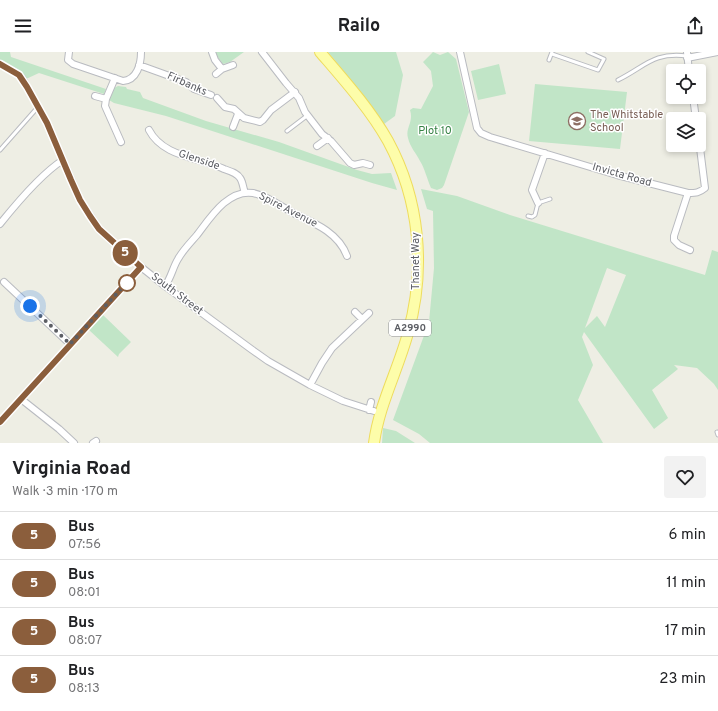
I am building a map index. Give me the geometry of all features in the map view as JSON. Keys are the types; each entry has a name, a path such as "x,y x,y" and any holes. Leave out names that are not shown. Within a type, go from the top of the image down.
{"main road":[{"name":"Thanet Way","path":"320,52 369,112 388,142 404,177 413,209 418,242 415,304 408,334 384,404 374,443"}],"street":[{"path":"69,52 68,60 73,64 123,81 130,80 134,77 139,65 141,52"},
{"path":"212,52 215,60 222,69"},
{"path":"262,52 301,100 305,112 322,134 331,141 350,163 370,165"},
{"name":"Invicta Road","path":"460,52 477,128 481,133 617,175 688,193 699,193 705,188 700,152"},
{"path":"687,55 718,52"},
{"name":"South Street","path":"0,64 19,75 47,123 80,200 99,229 141,267 251,350 310,385 343,401 371,410 371,402"},
{"name":"Firbanks","path":"139,65 186,82 194,89 214,96 225,107 234,110 244,118 261,121 271,110 294,92"},
{"path":"216,74 222,69 233,65"},
{"path":"115,78 106,99 105,106 120,142"},
{"path":"95,96 106,99"},
{"path":"234,127 238,114"},
{"name":"Glenside","path":"149,130 153,138 166,148 176,153 207,162 234,173 241,180 245,193"},
{"path":"317,146 328,138"},
{"path":"538,203 532,190 545,152"},
{"path":"0,224 40,180 63,160"},
{"name":"Spire Avenue","path":"165,286 170,280 178,258 213,214 228,200 245,193 260,195 317,224 340,242 347,256"},
{"path":"688,193 674,240 679,245 690,250"},
{"path":"0,422 141,267"},
{"path":"4,282 70,344"},
{"path":"355,312 362,319"},
{"path":"310,385 332,348 369,313"},
{"path":"22,399 74,443"}],"lane":[{"path":"549,60 552,53 598,70 604,59 588,52"},
{"path":"618,80 646,62 654,59 676,54 687,55"},
{"path":"0,150 38,107"},
{"path":"286,131 308,115"},
{"path":"528,216 532,217 535,215 538,203 550,199"}],"green space":[{"path":"0,52 10,52 11,57 106,89 104,94 39,73 26,79 0,62"},
{"path":"214,52 244,52 230,62 223,64"},
{"path":"328,52 396,52 403,75 395,116 384,124 361,92"},
{"name":"Plot 10","path":"433,52 440,55 448,52 456,59 469,112 444,185 442,188 437,190 431,188 422,164 410,144 407,134 411,118 410,110 413,108 421,109 433,86 431,71 423,62"},
{"path":"499,64 506,94 478,100 471,71"},
{"path":"535,84 627,92 620,149 529,141"},
{"path":"118,86 140,92 143,98 206,121 279,142 357,170 372,174 391,173 397,190 166,116 114,103 109,100 114,88"},
{"path":"421,189 457,196 510,215 705,275 712,250 718,252 718,390 714,384 697,368 674,365 678,369 652,390 668,418 654,429 584,332 582,337 593,365 578,400 603,443 430,443 419,434 393,420 429,322 434,268 433,211 427,209","holes":["607,268 626,275 605,327 597,316 585,328"]},
{"path":"103,315 131,342 119,354 118,357 89,330"},
{"path":"383,428 396,431 415,443 382,443"}],"bus line":[{"name":"5","path":"0,64 15,72 22,78 47,123 80,200 99,229 141,267 0,422"}],"place":[{"name":"The Whitstable School","path":"577,121"}],"route":[{"path":"30,306 70,344 131,278 127,283"}]}
